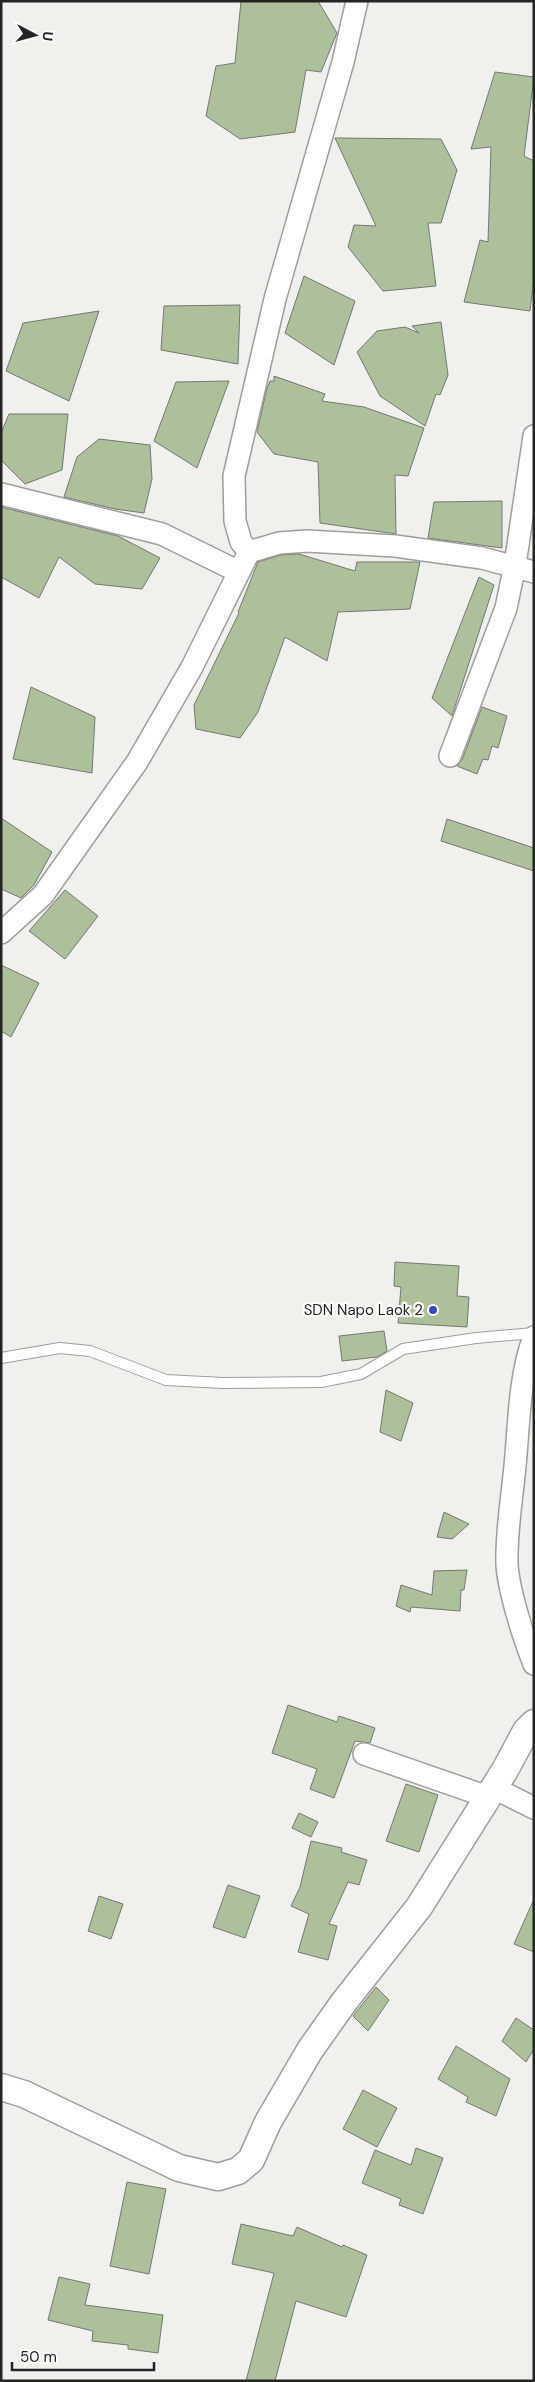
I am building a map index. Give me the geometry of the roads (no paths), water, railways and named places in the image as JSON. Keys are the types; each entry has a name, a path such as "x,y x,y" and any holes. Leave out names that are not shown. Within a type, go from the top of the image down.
{"street":[{"path":"248,552 241,542 235,521 234,476 275,299 343,62 356,1"},
{"path":"450,756 506,608 524,569 534,436"},
{"path":"1,494 162,534 239,572"},
{"path":"1,933 43,895 137,762 192,667 248,552 279,543 307,541 395,546 482,558 524,569"},
{"path":"534,1337 529,1348 522,1396 508,1526 507,1566 524,1641 534,1664"},
{"path":"1,2087 24,2094 179,2168 218,2177 238,2171 251,2160 268,2122 310,2050 344,2002 420,1907 491,1793 526,1732 534,1723"},
{"path":"364,1754 534,1808"}],"lane":[{"path":"1,1358 60,1348 90,1351 166,1380 223,1383 321,1382 361,1374 403,1349 476,1338 534,1333"}],"place":[{"name":"SDN Napo Laok 2","path":"433,1310"}]}
